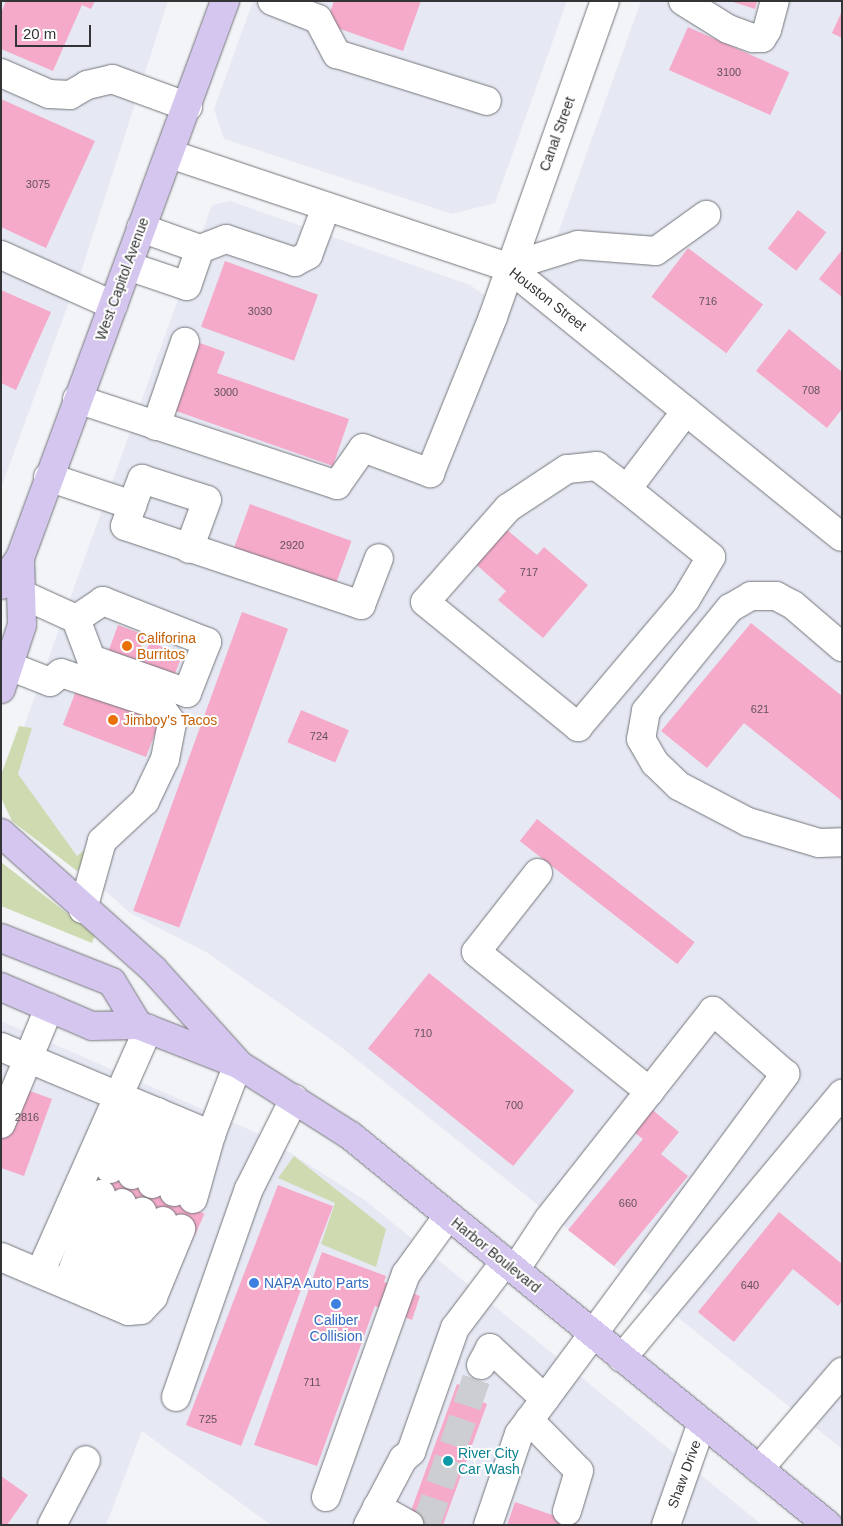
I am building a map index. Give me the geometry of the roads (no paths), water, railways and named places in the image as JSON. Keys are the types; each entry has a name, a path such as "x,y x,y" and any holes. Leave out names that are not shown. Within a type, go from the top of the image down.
{"main road":[{"name":"West Capitol Avenue","path":"5,678 22,625 11,590 20,558 48,476 188,107 225,1"},
{"path":"1,833 154,970 238,1064"},
{"path":"1,938 112,982 143,1027"},
{"name":"Harbor Boulevard","path":"1,987 92,1026 143,1027 238,1064 294,1099 350,1136 828,1525"}],"street":[{"path":"272,1 318,19 338,54 487,101"},
{"name":"Canal Street","path":"156,426 337,485 363,448 430,473 508,267 605,1"},
{"path":"683,1 712,10 728,29 762,38 775,1"},
{"path":"1,73 49,94 70,95 87,85 112,79 188,107"},
{"name":"Houston Street","path":"170,154 508,267 842,537"},
{"path":"141,228 200,249 226,239 295,262 308,256 326,207"},
{"path":"508,267 578,245 656,251 706,215"},
{"path":"128,266 186,286 200,249"},
{"path":"1,255 113,305"},
{"path":"77,399 156,426 185,342"},
{"path":"627,489 686,411"},
{"path":"597,466 627,489 711,557 686,599 578,728 425,602 508,508 567,469 597,466"},
{"path":"48,476 132,505"},
{"path":"189,549 207,500 142,479 125,526 189,549 361,605 379,558"},
{"path":"11,590 76,619"},
{"path":"842,647 793,605 776,596 752,596 730,608 646,711 641,739 655,763 679,786 748,822 819,842 842,842"},
{"path":"5,678 50,682 61,673 160,706 172,723 165,759 146,801 102,841 83,908"},
{"path":"538,873 476,952 650,1092"},
{"path":"1,1124 8,1089 28,1057 49,1008"},
{"path":"386,1517 403,1460 412,1452 455,1328 510,1266 714,1011 786,1074 687,1210 591,1333 519,1434 488,1525"},
{"path":"143,1027 166,1116 152,1184"},
{"path":"1,1047 166,1116"},
{"path":"40,1273 166,1116 238,1064"},
{"path":"622,1358 842,1094"},
{"path":"176,1397 248,1189 294,1099"},
{"path":"152,1184 166,1116"},
{"path":"152,1184 166,1116"},
{"path":"1,1257 98,1298 142,1310 153,1298 142,1212"},
{"path":"98,1298 142,1212"},
{"path":"98,1298 142,1212"},
{"path":"326,1496 406,1274 448,1216"},
{"path":"481,1364 490,1348 537,1409 579,1471 567,1511"},
{"path":"759,1469 842,1372"},
{"name":"Shaw Drive","path":"668,1524 702,1423"},
{"path":"52,1525 86,1460"}],"tunnel":[{"path":"426,1525 481,1365"}],"place":[{"name":"Califorina Burritos","path":"127,646"},
{"name":"Jimboy's Tacos","path":"113,720"},
{"name":"NAPA Auto Parts","path":"254,1283"},
{"name":"Caliber Collision","path":"336,1304"},
{"name":"River City Car Wash","path":"448,1461"}]}
